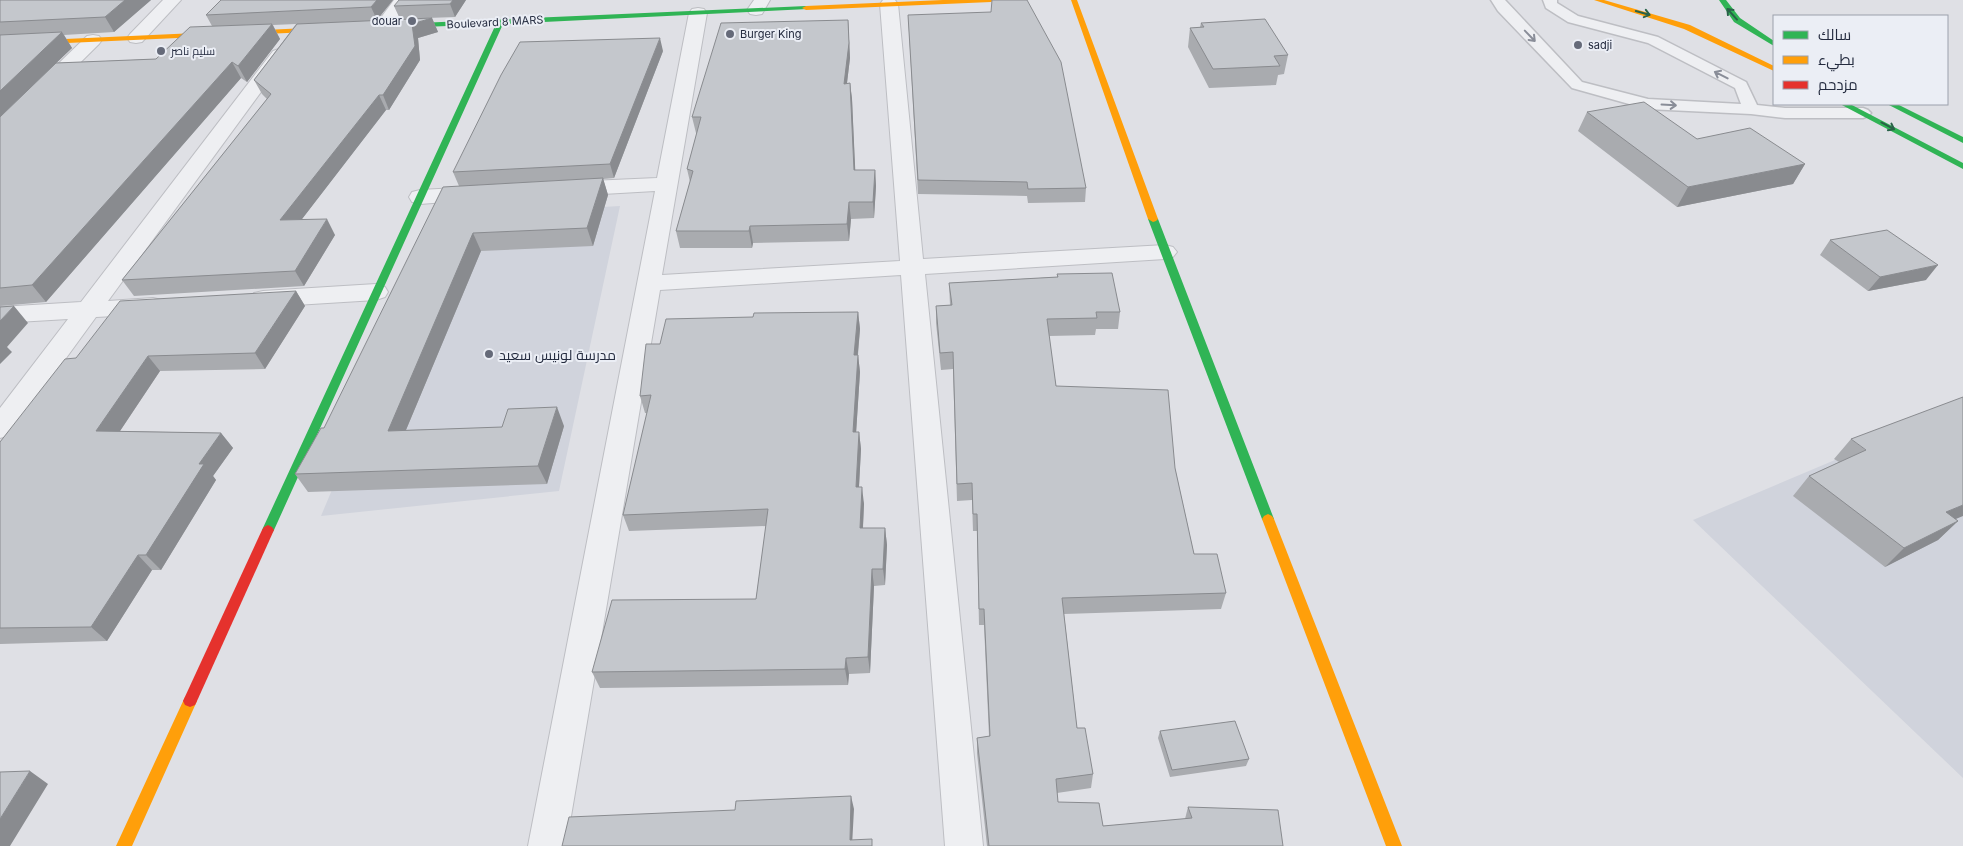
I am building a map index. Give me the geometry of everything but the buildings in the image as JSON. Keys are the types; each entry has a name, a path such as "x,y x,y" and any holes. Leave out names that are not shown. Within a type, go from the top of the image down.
{"street":[{"path":"136,38 174,0"},
{"path":"378,27 403,0"},
{"name":"Boulevard 8 MARS","path":"378,27 698,13 759,5 889,4 991,0"},
{"path":"1074,0 1165,252 1394,846"},
{"path":"1597,0 1687,27 1773,69"},
{"path":"1722,0 1736,19 1758,36 1773,44"},
{"path":"889,4 964,846"},
{"path":"547,846 698,13"},
{"path":"124,846 500,22"},
{"path":"0,44 335,29"},
{"path":"0,428 297,31"},
{"path":"0,131 93,40"},
{"path":"1846,105 1963,166"},
{"path":"1894,105 1963,140"},
{"path":"548,190 667,184"},
{"path":"420,197 499,193"},
{"path":"649,283 1165,252"},
{"path":"238,300 376,292"},
{"path":"0,315 178,304"}],"lane":[{"path":"1498,0 1503,8 1576,85 1647,104 1751,109 1784,113 1863,113"},
{"path":"1550,0 1551,5 1573,19 1653,40 1741,85 1751,109"}],"shaded area":[{"name":"مدرسة لونيس سعيد","path":"620,206 559,491 321,516 447,216"},
{"path":"1963,406 1963,778 1693,520"}],"traffic: fast":[{"path":"1722,0 1737,20 1773,43"},
{"path":"399,26 806,8"},
{"path":"268,530 500,22"},
{"path":"1846,105 1963,166"},
{"path":"1893,105 1963,140"},
{"path":"1153,219 1268,519"}],"traffic: slow":[{"path":"806,8 991,0"},
{"path":"1074,0 1153,219"},
{"path":"1597,0 1687,27 1773,69"},
{"path":"0,44 328,29"},
{"path":"1268,519 1394,846"},
{"path":"124,846 190,701"}],"traffic: jam":[{"path":"190,701 268,530"}],"place":[{"name":"douar","path":"412,21"},
{"name":"Burger King","path":"730,34"},
{"name":"sadji","path":"1578,45"},
{"name":"سليم ناصر","path":"161,51"},
{"name":"مدرسة لونيس سعيد","path":"489,354"}]}
